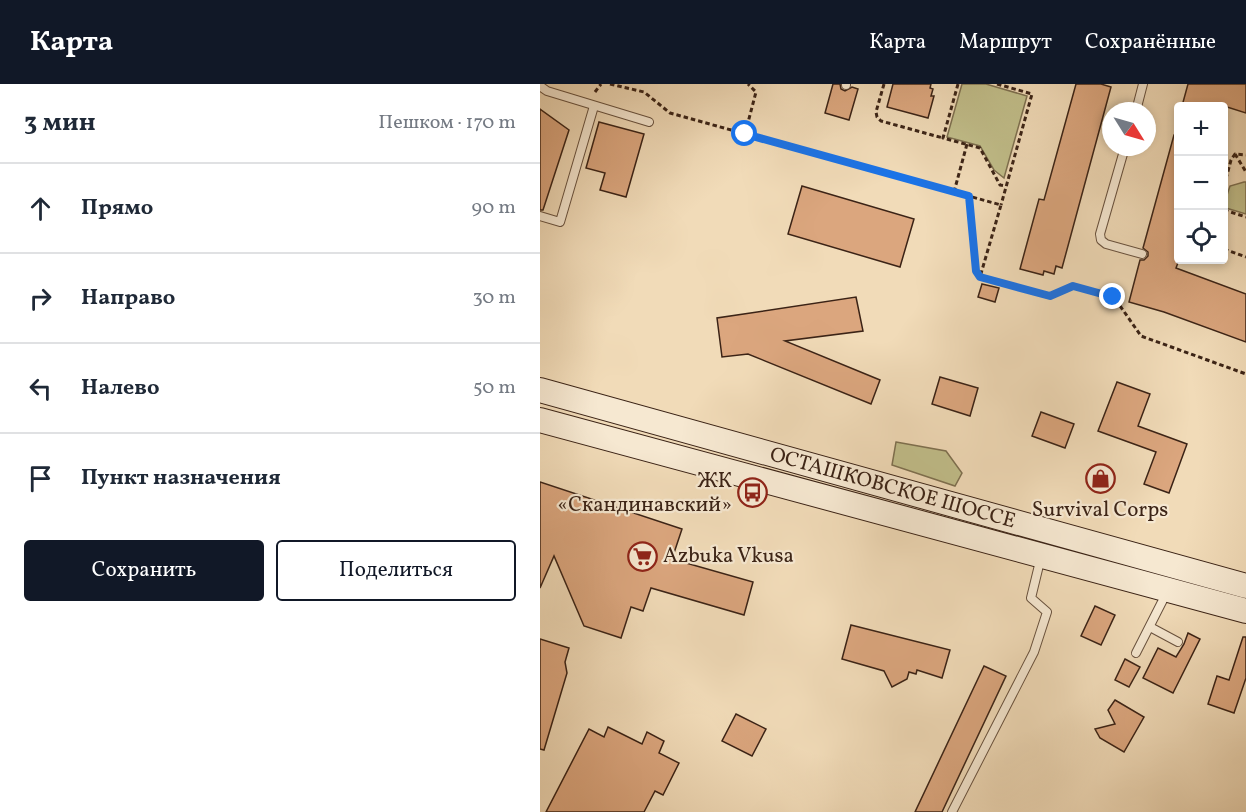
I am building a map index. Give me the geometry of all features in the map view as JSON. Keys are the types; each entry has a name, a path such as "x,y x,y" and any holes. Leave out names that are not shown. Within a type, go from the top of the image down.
{"main road":[{"name":"ОСТАШКОВСКОЕ ШОССЕ","path":"540,390 1246,586"},
{"name":"ОСТАШКОВСКОЕ ШОССЕ","path":"540,420 1246,611"}],"lane":[{"path":"1138,102 1143,84"},
{"path":"540,86 547,91 649,122"},
{"path":"540,216 560,222 594,106"},
{"path":"1122,156 1100,234 1101,240 1106,244 1142,254"},
{"path":"952,812 1034,652 1047,612 1031,598 1042,555"},
{"path":"1136,653 1169,589"},
{"path":"1150,627 1178,642"}],"path":[{"path":"610,84 644,92 670,113 1001,205"},
{"path":"745,134 756,92 748,84"},
{"path":"884,84 876,112 881,121 980,148 1000,185 1006,186"},
{"path":"943,138 958,84"},
{"path":"980,277 1032,94 997,84"},
{"path":"954,192 968,144"},
{"path":"1235,154 1246,155"},
{"path":"1235,154 1246,172"},
{"path":"1228,171 1235,154"},
{"path":"969,196 976,271 980,277 1050,296 1073,286 1110,295 1141,336 1246,374"},
{"path":"1228,211 1246,217"},
{"path":"1228,250 1246,257"}],"shaded area":[{"path":"962,84 986,84 1027,96 1004,178 994,170 980,146 947,137"},
{"path":"1246,182 1246,214 1228,209 1230,186"},
{"path":"896,442 946,451 962,473 955,486 892,465"}],"building":[{"path":"833,84 840,84 841,89 845,91 852,87 858,89 849,120 825,113"},
{"path":"893,84 931,84 930,88 933,89 931,96 934,96 928,118 887,107"},
{"path":"1076,84 1101,84 1111,87 1107,102 1102,102 1102,120 1062,268 1056,266 1054,274 1044,271 1043,275 1020,269 1039,199 1044,200"},
{"path":"1188,84 1246,84 1246,113 1228,107 1228,102 1183,102"},
{"path":"540,109 569,130 543,210 540,210"},
{"path":"599,122 644,134 626,197 600,190 605,173 586,168"},
{"path":"1174,135 1174,264 1178,264 1176,268 1246,294 1246,342 1164,312 1129,302 1140,260 1148,256 1148,252 1143,248"},
{"path":"802,186 914,219 900,267 788,234"},
{"path":"982,284 999,288 995,302 978,297"},
{"path":"856,297 863,331 785,341 880,380 871,404 748,354 722,357 717,318"},
{"path":"940,377 978,388 970,416 932,404"},
{"path":"1117,382 1150,394 1138,426 1187,444 1169,493 1144,484 1156,452 1098,431"},
{"path":"1041,412 1074,424 1065,448 1032,436"},
{"path":"540,482 682,529 672,559 753,582 744,615 651,588 643,611 631,607 621,638 584,626 554,556 540,588"},
{"path":"1095,606 1115,615 1101,645 1081,636"},
{"path":"851,625 950,650 942,678 917,670 916,674 909,672 907,679 892,687 884,671 842,659"},
{"path":"1188,633 1200,639 1173,693 1143,678 1158,648 1176,657"},
{"path":"1243,637 1246,637 1246,678 1234,713 1208,704 1217,676 1229,680"},
{"path":"540,639 569,648 565,662 567,673 544,750 540,749"},
{"path":"1125,659 1140,667 1129,687 1115,680"},
{"path":"984,666 1006,676 942,812 915,812"},
{"path":"1115,700 1144,717 1124,752 1100,738 1095,729 1115,724 1108,710"},
{"path":"736,714 766,729 752,756 722,741"},
{"path":"608,727 642,744 647,732 664,741 659,753 679,763 663,795 655,791 644,812 546,812 589,729 604,737"}],"place":[{"name":"Survival Corps","path":"1100,479"},
{"name":"ЖК «Скандинавский»","path":"753,493"},
{"name":"Azbuka Vkusa","path":"642,556"}],"route":[{"path":"745,134 969,196 976,271 980,277 1045,296 1055,295 1068,287 1077,286 1113,297"}]}
